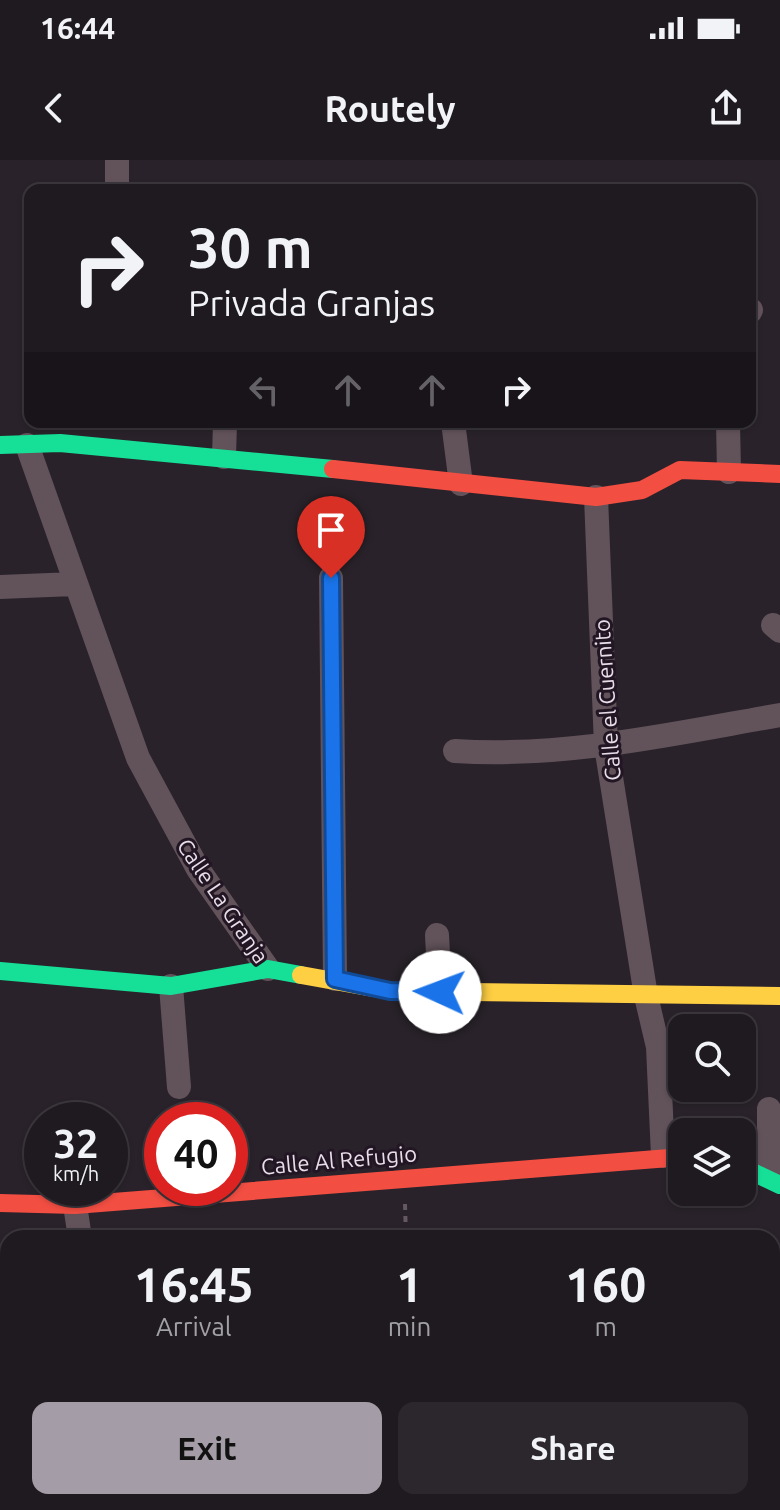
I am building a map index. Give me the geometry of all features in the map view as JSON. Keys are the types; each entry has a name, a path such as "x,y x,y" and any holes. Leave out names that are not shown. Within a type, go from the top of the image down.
{"street":[{"path":"117,160 117,184"},
{"path":"224,457 225,428"},
{"path":"454,428 461,484"},
{"path":"728,428 729,472"},
{"path":"0,445 27,445 63,432 224,457 596,497 642,490 680,470 780,474"},
{"name":"Calle La Granja","path":"27,445 138,758 198,869 268,969 390,991 780,996"},
{"name":"Calle el Cuernito","path":"596,497 606,746 646,996 658,1047 668,1125"},
{"path":"331,578 335,979"},
{"path":"0,587 74,584"},
{"path":"455,751 511,755 606,746 780,715"},
{"path":"437,935 440,992"},
{"path":"0,971 171,986 268,969"},
{"path":"171,986 179,1087"},
{"path":"769,1109 774,1181"},
{"name":"Calle Al Refugio","path":"128,1201 668,1156"},
{"name":"Calle Al Refugio","path":"0,1203 24,1204"},
{"path":"75,1206 79,1230"}],"traffic: fast":[{"path":"0,445 60,443 333,469"},
{"path":"0,971 171,986 268,969 301,975"},
{"path":"756,1174 780,1185"}],"traffic: slow":[{"path":"301,975 390,991 780,996"}],"traffic: jam":[{"path":"333,469 596,497 642,490 680,470 780,474"},
{"path":"0,1203 75,1205 668,1158"}],"route":[{"path":"331,578 335,979 390,991 440,992"}]}
